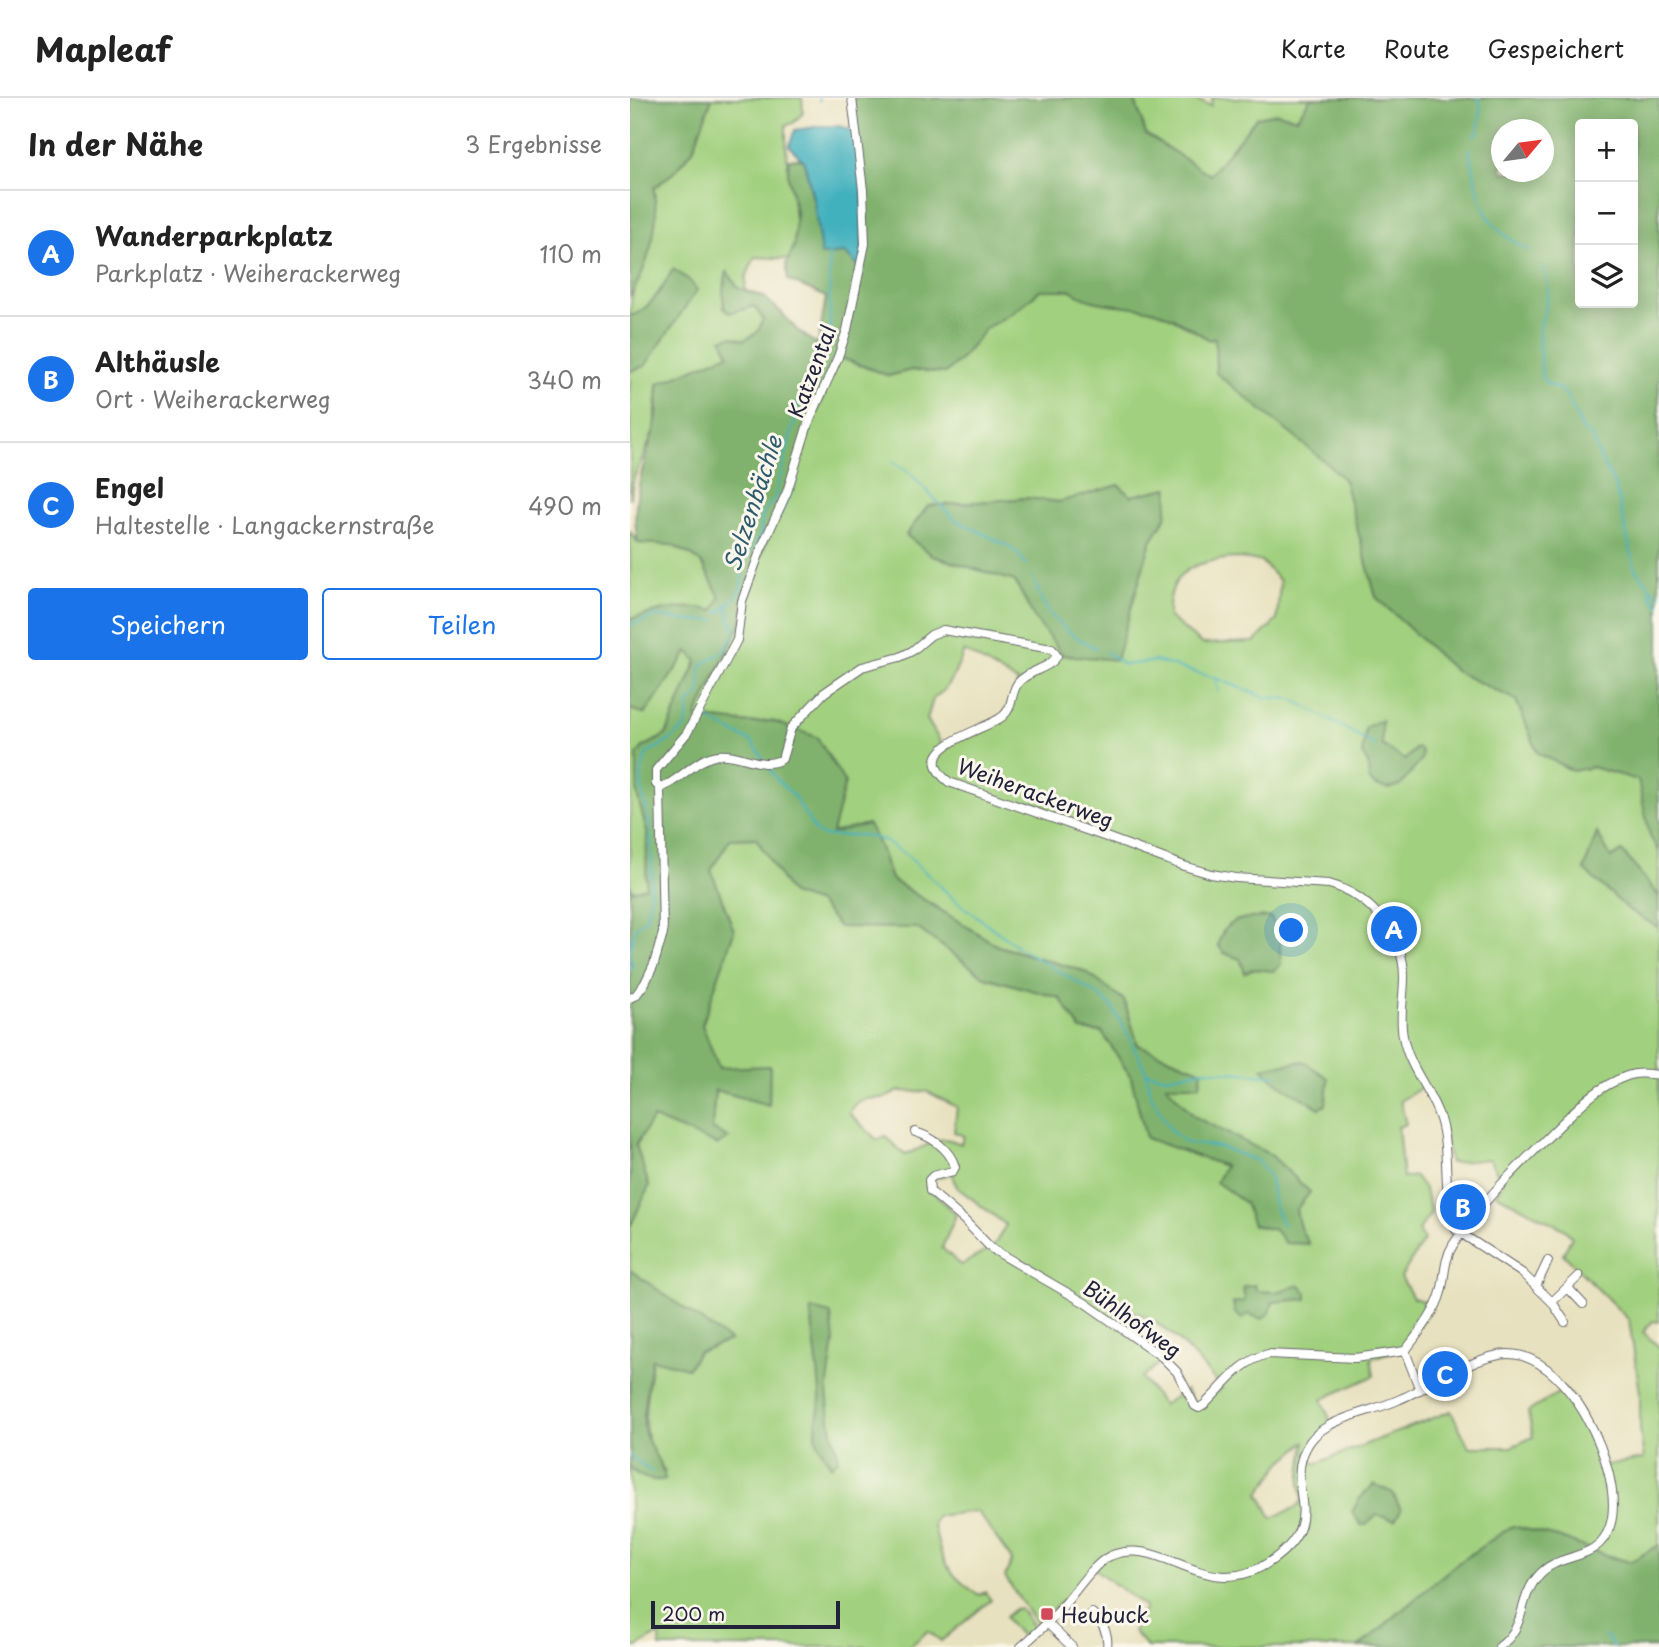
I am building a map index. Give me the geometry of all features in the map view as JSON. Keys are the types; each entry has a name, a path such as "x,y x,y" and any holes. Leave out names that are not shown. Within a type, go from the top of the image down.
{"street":[{"name":"Katzental","path":"660,788 656,784 656,770 687,733 737,640 742,601 787,492 808,424 834,367 847,330 866,244 863,190 852,98"},
{"name":"Weiherackerweg","path":"660,788 670,784 707,757 734,756 765,764 782,759 791,728 824,693 862,667 889,661 912,651 943,630 1052,649 1058,656 1019,682 1014,688 1009,709 1004,716 963,735 939,753 937,768 940,775 950,782 1184,866 1236,878 1329,884 1343,888 1364,900 1384,922 1404,965 1401,1023 1403,1038 1443,1129 1447,1194 1452,1221 1461,1235"},
{"path":"630,998 636,995 645,983 663,933 660,788"},
{"path":"1420,1390 1405,1351 1436,1305 1451,1247 1510,1172 1583,1101 1626,1076 1639,1073 1659,1075"},
{"name":"Bühlhofweg","path":"915,1132 941,1146 953,1159 956,1167 947,1173 933,1176 929,1180 930,1191 992,1249 1085,1303 1162,1357 1177,1372 1195,1406 1199,1408 1249,1360 1268,1354 1355,1358 1405,1351"},
{"path":"1461,1235 1512,1266 1536,1286 1552,1302 1565,1322"},
{"path":"1536,1286 1548,1261"},
{"path":"1552,1302 1579,1276"},
{"path":"1569,1288 1583,1304"},
{"path":"1021,1647 1047,1623 1106,1558 1121,1552 1144,1553 1209,1576 1229,1578 1270,1562 1286,1549 1299,1531 1304,1514 1300,1469 1307,1444 1317,1433 1334,1423 1392,1403 1496,1355 1523,1355 1534,1360 1564,1386 1584,1412 1602,1451 1609,1477 1612,1518 1603,1541 1595,1549 1550,1565 1540,1573 1528,1591 1515,1633 1499,1647"},
{"path":"1092,1613 1106,1633 1107,1647"},
{"path":"1047,1623 1072,1647"}],"green space":[{"path":"630,98 712,98 693,150 674,172 654,188 656,216 653,237 648,258 630,296"},
{"path":"712,98 802,98 803,113 793,123 786,125 787,166 795,219 793,249 789,259 755,257 746,277 745,291 738,288 727,272 723,290 724,308 743,310 754,306 763,319 758,332 744,340 731,336 722,339 729,354 658,384 654,431 635,475 630,499 630,371 645,366 673,270 650,304 630,316 633,293 647,259 651,241 655,215 654,188 674,172 703,121"},
{"path":"852,98 1134,98 1146,134 1210,175 1257,117 1277,113 1297,118 1311,98 1659,98 1659,852 1650,836 1638,780 1592,767 1573,771 1538,753 1516,700 1455,671 1376,597 1344,480 1216,373 1215,338 1210,340 1161,313 1138,307 1101,303 1071,290 1040,290 1014,312 986,328 962,358 945,373 911,370 889,376 839,357 747,589 741,623 696,717 750,723 772,721 817,737 845,783 832,833 868,824 891,879 998,946 1084,971 1124,1000 1138,1045 1202,1071 1200,1085 1166,1085 1195,1117 1271,1155 1310,1192 1296,1210 1300,1228 1309,1244 1285,1243 1275,1230 1253,1225 1245,1203 1216,1182 1225,1166 1146,1138 1131,1077 1102,1032 1081,1030 1060,998 985,977 917,928 839,927 819,903 791,894 756,838 730,839 711,870 734,931 702,1025 719,1068 770,1066 769,1105 715,1090 712,1129 729,1138 718,1145 653,1118 636,1145 649,1186 630,1227 630,883 632,891 646,887 647,832 637,794 637,755 642,748 666,735 697,661 688,651 645,714 630,709 630,619 682,608 713,611 720,597 703,565 693,556 672,545 638,543 636,502 656,421 658,384 729,354 722,339 731,336 744,340 758,332 763,319 754,306 730,313 724,308 723,290 727,271 738,288 764,297 797,330 818,345 826,297 788,280 786,264 794,247 796,212 788,176 789,159 804,161 814,203 845,253 861,269"},
{"path":"1134,98 1191,98 1211,106 1212,98 1311,98 1297,118 1277,113 1227,157 1210,176 1146,134"},
{"path":"673,269 689,280 697,290 645,366 630,371 630,316 650,304"},
{"path":"1040,290 1071,290 1106,302 1163,313 1210,340 1215,338 1344,480 1376,597 1455,671 1516,700 1538,753 1573,771 1592,767 1639,780 1650,836 1659,852 1659,896 1622,851 1611,858 1597,834 1584,870 1629,910 1659,928 1659,1322 1653,1321 1643,1332 1659,1347 1659,1545 1630,1562 1512,1526 1455,1565 1359,1647 1147,1647 1133,1631 1145,1607 1092,1567 1068,1596 1039,1622 1035,1622 1005,1577 1012,1560 977,1511 937,1516 933,1523 939,1547 952,1573 979,1595 985,1592 991,1600 941,1641 928,1631 909,1647 660,1647 659,1634 637,1647 630,1647 630,1468 639,1476 665,1471 655,1458 646,1431 646,1403 652,1358 688,1368 698,1352 729,1341 630,1270 630,1227 649,1186 636,1145 653,1117 718,1144 728,1138 712,1129 715,1090 769,1105 719,1068 702,1025 734,931 711,870 730,839 756,838 791,894 819,903 839,927 917,928 985,977 1060,998 1081,1030 1102,1032 1131,1077 1146,1138 1225,1166 1217,1182 1246,1203 1253,1225 1275,1230 1300,1228 1296,1210 1310,1192 1271,1155 1195,1117 1165,1085 1202,1071 1138,1045 1124,1000 1084,971 998,946 891,879 868,824 832,834 791,728 772,721 750,723 695,717 741,608 838,357 889,376 911,370 945,373 962,358 986,328 1014,312","holes":["1119,485 1131,496 1168,488 1166,517 1151,541 1139,576 1035,619 1015,581 933,556 907,535 928,506 1028,498 1059,502","1236,558 1261,561 1280,581 1277,620 1254,642 1202,644 1169,617 1170,601 1178,578 1186,571 1208,562","964,651 1018,682 1004,716 942,745 927,719 933,699 945,689","1424,1086 1443,1129 1450,1163 1489,1159 1503,1183 1496,1194 1564,1229 1572,1237 1563,1254 1629,1320 1640,1392 1640,1429 1644,1459 1606,1465 1573,1397 1564,1389 1528,1412 1533,1437 1511,1447 1469,1447 1451,1411 1315,1464 1307,1454 1332,1425 1322,1399 1374,1376 1371,1359 1403,1348 1433,1304 1413,1298 1401,1277 1424,1240 1418,1231 1431,1213 1425,1190 1415,1176 1403,1178 1398,1127 1406,1124 1400,1101","899,1091 928,1092 957,1107 954,1132 964,1136 961,1144 944,1139 905,1155 885,1136 877,1140 849,1113 859,1101 885,1097","954,1173 953,1179 958,1188 1006,1225 993,1247 961,1265 942,1248 956,1215 931,1189 932,1179","1128,1310 1142,1315 1168,1332 1222,1388 1195,1406 1186,1390 1163,1405 1142,1378 1166,1357 1120,1325","1305,1442 1300,1483 1303,1500 1295,1508 1272,1518 1259,1493 1282,1462"]},
{"path":"1119,485 1131,496 1169,488 1166,517 1151,541 1116,660 1063,655 1035,619 1015,581 933,556 906,535 928,506 1028,498 1059,502"},
{"path":"630,531 638,543 672,545 693,556 703,565 721,597 713,611 664,610 630,619"},
{"path":"689,650 697,661 666,735 642,748 637,794 647,832 646,887 632,891 630,709 645,714"},
{"path":"1382,720 1382,745 1405,760 1417,747 1422,752 1421,760 1401,785 1389,789 1375,786 1369,779 1368,764 1362,753 1366,727"},
{"path":"1597,833 1611,858 1622,851 1659,896 1659,928 1629,910 1584,870"},
{"path":"1270,917 1279,931 1281,964 1274,971 1252,969 1245,973 1240,959 1224,953 1218,945 1221,935 1225,928 1237,920"},
{"path":"1303,1061 1328,1078 1326,1105 1319,1108 1282,1085 1262,1068"},
{"path":"630,1270 730,1341 698,1352 688,1368 652,1359 643,1423 646,1436 664,1474 665,1479 660,1480 646,1478 630,1468"},
{"path":"1255,1285 1257,1291 1276,1292 1300,1285 1307,1293 1307,1299 1273,1302 1270,1313 1262,1319 1248,1314 1242,1319 1235,1313 1233,1303 1245,1301 1243,1287"},
{"path":"811,1309 831,1314 834,1341 827,1391 831,1427 839,1459 831,1466 816,1436 820,1397"},
{"path":"1374,1484 1393,1493 1401,1510 1395,1520 1377,1515 1366,1525 1361,1525 1352,1512 1360,1498"},
{"path":"1512,1526 1558,1537 1630,1562 1659,1545 1659,1647 1359,1647 1455,1565"},
{"path":"1020,1608 1034,1628 1024,1640 1005,1617"}],"water":[{"path":"840,126 857,132 863,190 862,270 845,253 821,255 814,203 804,161 789,146 795,130"}],"waterway":[{"path":"1474,136 1478,132 1481,108 1479,98"},
{"path":"1469,148 1479,195 1491,220 1512,241 1529,250"},
{"name":"Selzenbächle","path":"735,630 728,603 733,601 741,589 744,562 760,535 763,513 775,498 800,398 815,378 812,364 834,341 830,327 829,253"},
{"path":"1542,268 1548,283 1539,333 1542,377 1546,383 1567,396 1582,429 1592,437 1615,485 1635,569 1650,587 1650,595 1659,606"},
{"path":"892,461 911,474 954,519 1008,546 1026,565"},
{"path":"780,516 797,479"},
{"path":"1032,576 1043,602 1055,620 1074,636 1096,648"},
{"path":"1652,589 1659,595"},
{"path":"719,613 728,604"},
{"path":"630,625 656,616 687,621 716,620"},
{"name":"Selzenbächle","path":"630,952 635,929 646,919 651,884 649,822 641,780 647,753 669,741 686,727 690,702 700,693 701,665 723,652 734,635"},
{"path":"1106,652 1124,665 1156,661 1215,678 1264,697 1292,699 1375,745"},
{"path":"1215,678 1218,691"},
{"path":"703,717 752,742 763,758"},
{"path":"768,766 777,780 793,795 816,832 823,836 864,835 883,840 908,856 955,900 1018,947 1097,994 1111,1006 1146,1072 1151,1095 1169,1128 1187,1143 1220,1147 1258,1161 1270,1179 1274,1205 1283,1225"},
{"name":"Selzenbächle","path":"630,956 633,965 630,970"},
{"path":"1146,1072 1166,1077 1205,1070 1277,1076"},
{"path":"630,1456 652,1472"},
{"path":"1605,1636 1614,1647"}],"place":[{"name":"Wanderparkplatz","path":"1394,929"},
{"name":"Althäusle","path":"1463,1207"},
{"name":"Engel","path":"1445,1374"},
{"name":"Heubuck","path":"1047,1614"}]}
